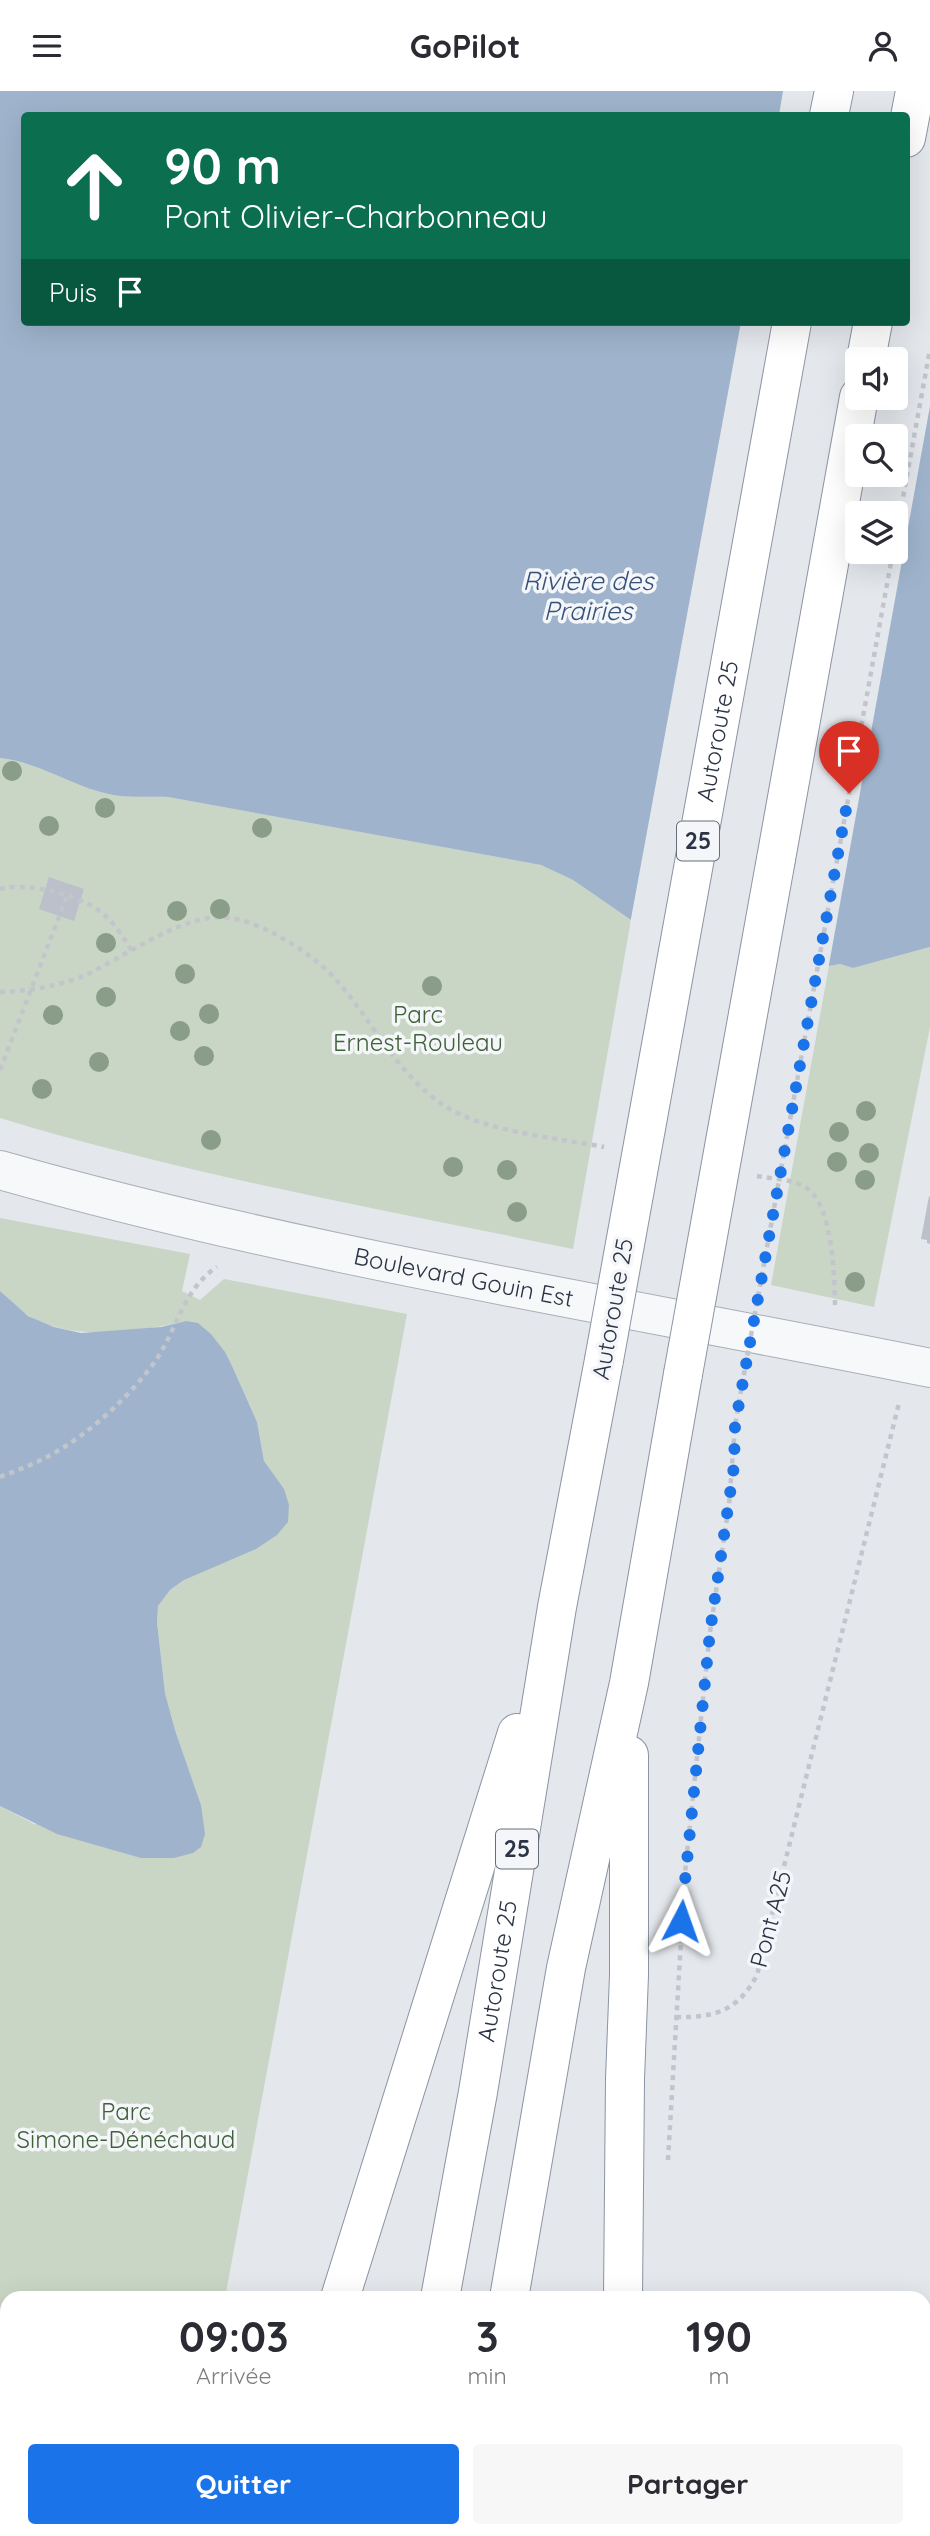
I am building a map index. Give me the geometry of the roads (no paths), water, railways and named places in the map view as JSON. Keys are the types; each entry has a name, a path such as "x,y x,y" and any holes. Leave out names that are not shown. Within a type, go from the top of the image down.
{"highway":[{"path":"830,112 834,91"},
{"path":"910,117 915,91"},
{"name":"Autoroute 25","path":"441,2291 478,2092 556,1607 604,1360 791,326"},
{"path":"868,347 872,326"},
{"path":"510,2291 566,1968 629,1683 857,410"},
{"path":"342,2291 556,1607"},
{"path":"623,2291 629,1975 629,1683"}],"street":[{"name":"Boulevard Gouin Est","path":"0,1170 100,1199 257,1236 930,1368"}],"water":[{"name":"Rivière des Prairies","path":"0,91 930,91 930,947 853,968 840,964 829,966 631,920 573,880 541,865 168,797 113,795 85,787 29,764 0,758"},
{"path":"0,1291 28,1316 54,1327 81,1333 161,1327 186,1321 198,1323 225,1352 257,1422 264,1461 284,1489 289,1505 288,1522 277,1535 256,1549 184,1580 170,1590 158,1606 157,1622 165,1693 201,1805 205,1834 201,1847 193,1853 174,1858 141,1858 57,1834 0,1806"}],"park label":[{"name":"Parc Ernest-Rouleau","path":"418,1029"},
{"name":"Parc Simone-Dénéchaud","path":"126,2126"}]}
